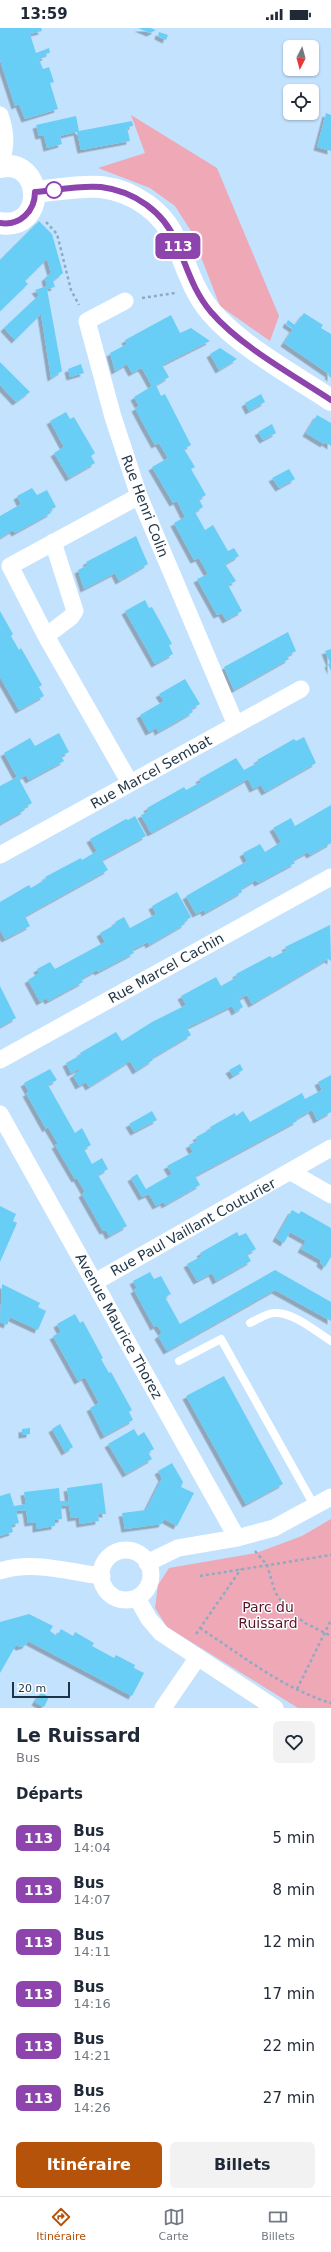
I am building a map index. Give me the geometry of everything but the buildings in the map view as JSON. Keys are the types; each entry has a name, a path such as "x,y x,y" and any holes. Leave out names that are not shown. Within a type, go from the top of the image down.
{"street":[{"path":"0,115 6,140 5,151 0,163"},
{"path":"0,167 12,167 24,172 32,183 20,211 0,239"},
{"path":"20,211 101,187 127,194 143,203 160,216 170,228 195,290 210,311 234,334 331,400"},
{"path":"87,321 125,301"},
{"name":"Rue Henri Colin","path":"87,321 113,417 139,496 236,725"},
{"path":"130,783 46,636 5,568 139,496"},
{"path":"46,636 71,618 75,611 53,542"},
{"name":"Rue Marcel Sembat","path":"0,856 301,689"},
{"name":"Rue Marcel Cachin","path":"0,1060 331,877"},
{"name":"Avenue Maurice Thorez","path":"0,1114 147,1377 243,1536"},
{"name":"Rue Paul Vaillant Couturier","path":"95,1282 292,1172 331,1148"},
{"name":"Rue Paul Vaillant Couturier","path":"292,1172 331,1195"},
{"path":"148,1563 178,1548 243,1536 281,1525 331,1497"},
{"path":"121,1551 136,1553 148,1563 150,1570 150,1581 146,1591 137,1598 126,1600 112,1595 104,1587 102,1576 104,1564 108,1558 121,1551"},
{"path":"0,1571 17,1567 36,1567 102,1576"},
{"path":"137,1598 154,1626 275,1708"},
{"path":"163,1708 192,1653"}],"lane":[{"path":"250,1324 269,1314 282,1314 295,1319 331,1341"},
{"path":"180,1361 221,1339 315,1507"}],"path":[{"path":"20,211 57,234 71,290 87,321"},
{"path":"125,301 195,290"},
{"path":"243,1536 267,1565 275,1592 286,1608 305,1623 331,1636"},
{"path":"200,1576 331,1555"},
{"path":"192,1653 200,1628 240,1569"},
{"path":"297,1689 331,1620"},
{"path":"200,1628 297,1689 331,1703"}],"green space":[{"path":"131,115 217,168 279,316 270,341 220,306 191,231 175,206 150,188 98,168 145,153"},
{"name":"Parc du Ruissard","path":"331,1519 331,1708 298,1708 167,1627 155,1608 158,1585 169,1568 256,1553 302,1536"}],"bus line":[{"name":"113","path":"0,223 7,224 16,222 23,218 32,208 35,192 101,187 117,190 136,198 160,216 170,228 195,290 217,319 234,334 331,400"}]}
